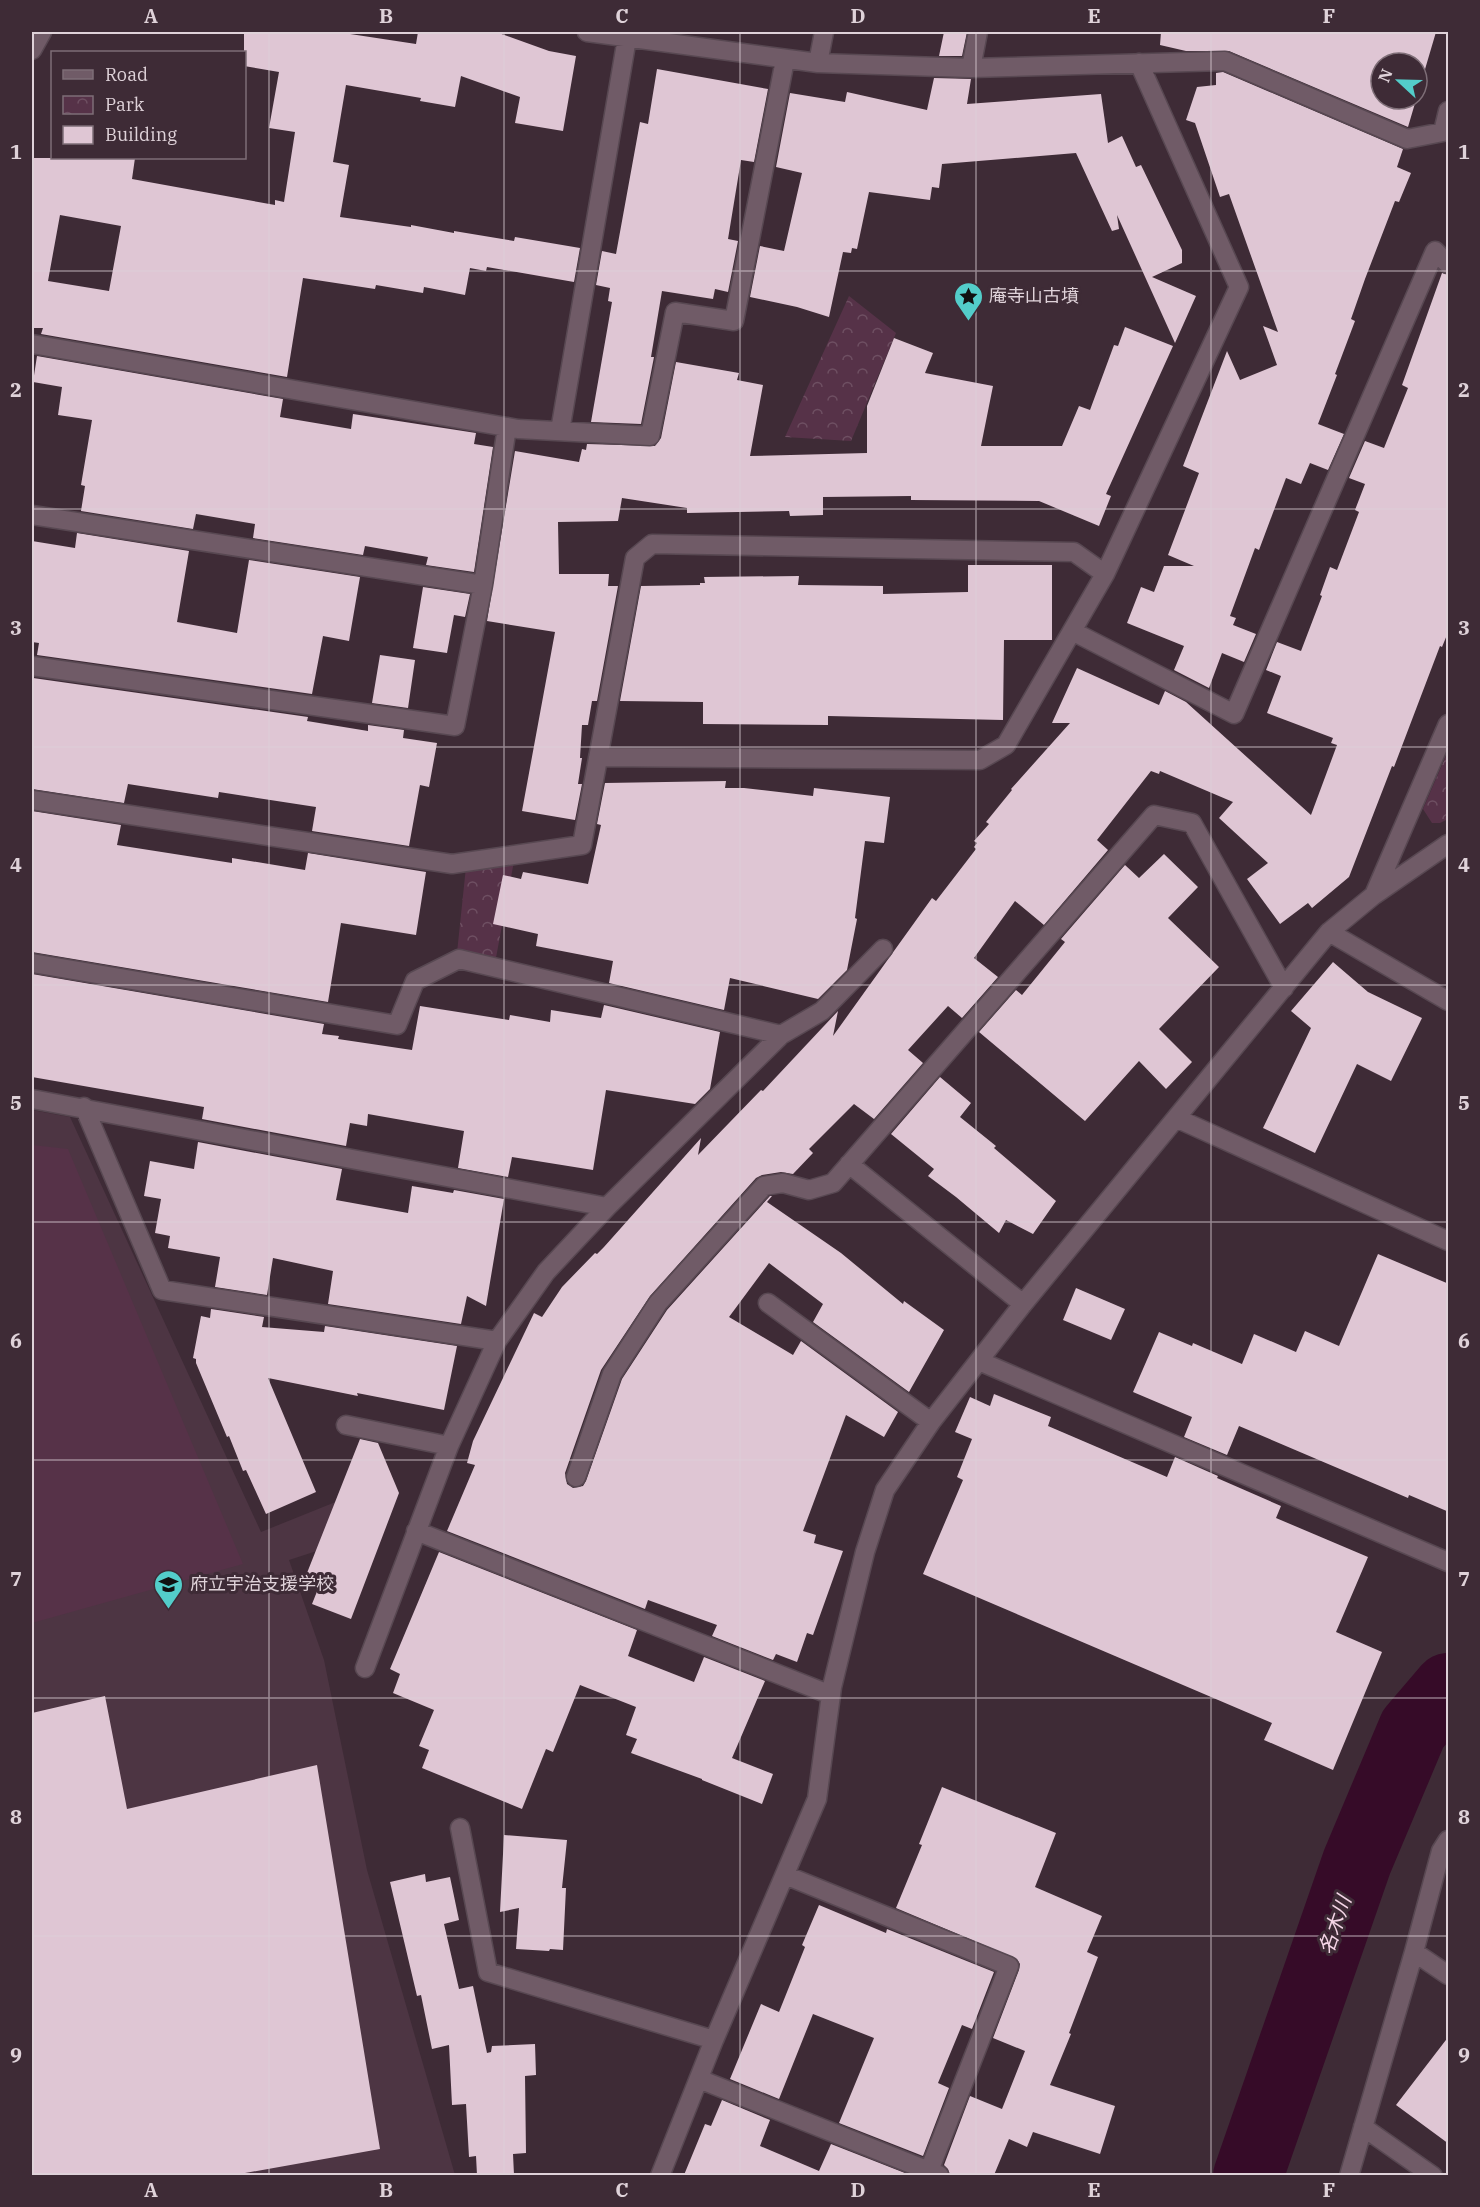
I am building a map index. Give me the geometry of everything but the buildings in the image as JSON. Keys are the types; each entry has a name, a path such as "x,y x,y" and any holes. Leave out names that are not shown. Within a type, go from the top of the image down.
{"street":[{"path":"32,50 42,32"},
{"path":"589,32 818,63 971,68 1225,61 1407,139 1443,132 1449,111"},
{"path":"818,63 824,32"},
{"path":"971,68 978,32"},
{"path":"560,431 627,38"},
{"path":"32,345 507,427 650,436 675,312 734,321 785,60"},
{"path":"598,758 980,760 1006,745 1105,574 1239,287 1139,63"},
{"path":"1072,631 1234,714 1435,250 1449,264"},
{"path":"32,666 455,726 483,585 507,427"},
{"path":"32,515 483,585"},
{"path":"32,801 452,864 582,844 635,558 652,544 1074,552 1105,574"},
{"path":"1374,895 1449,724"},
{"path":"576,1477 612,1374 658,1304 764,1186 783,1183 809,1190 833,1183 1154,814 1192,823 1284,988"},
{"path":"660,2175 714,2040 817,1800 831,1695 865,1552 885,1490 931,1422 1023,1304 1329,932 1374,895 1449,844"},
{"path":"1329,932 1449,1001"},
{"path":"365,1668 449,1446 497,1341 546,1272 781,1035 822,1011 883,949"},
{"path":"32,963 397,1024 415,981 459,959 781,1035"},
{"path":"32,1099 608,1207"},
{"path":"84,1107 162,1290 497,1341"},
{"path":"1176,1118 1449,1241"},
{"path":"849,1164 1023,1304"},
{"path":"768,1303 931,1422"},
{"path":"979,1361 1449,1562"},
{"path":"346,1425 449,1446"},
{"path":"417,1530 831,1695"},
{"path":"459,1828 488,1972 714,2040"},
{"path":"1349,2175 1441,1851 1449,1840"},
{"path":"699,2079 935,2173 1008,1966 785,1875"},
{"path":"1414,1952 1449,1975"},
{"path":"1363,2127 1433,2175"}],"shaded area":[{"name":"府立宇治支援学校","path":"32,1110 70,1117 261,1532 338,1501 332,1546 289,1560 324,1660 367,1870 455,2175 32,2175"}],"green space":[{"path":"849,296 896,333 851,441 785,437"},
{"path":"1448,751 1448,819 1440,823 1432,823 1423,809"},
{"path":"514,861 495,963 457,953 466,867"},
{"path":"32,1145 68,1149 243,1564 32,1623"}],"waterway":[{"name":"名木川","path":"1248,2176 1357,1862 1413,1729 1448,1688"}],"place":[{"name":"庵寺山古墳","path":"968,322"},
{"name":"府立宇治支援学校","path":"169,1610"}]}
